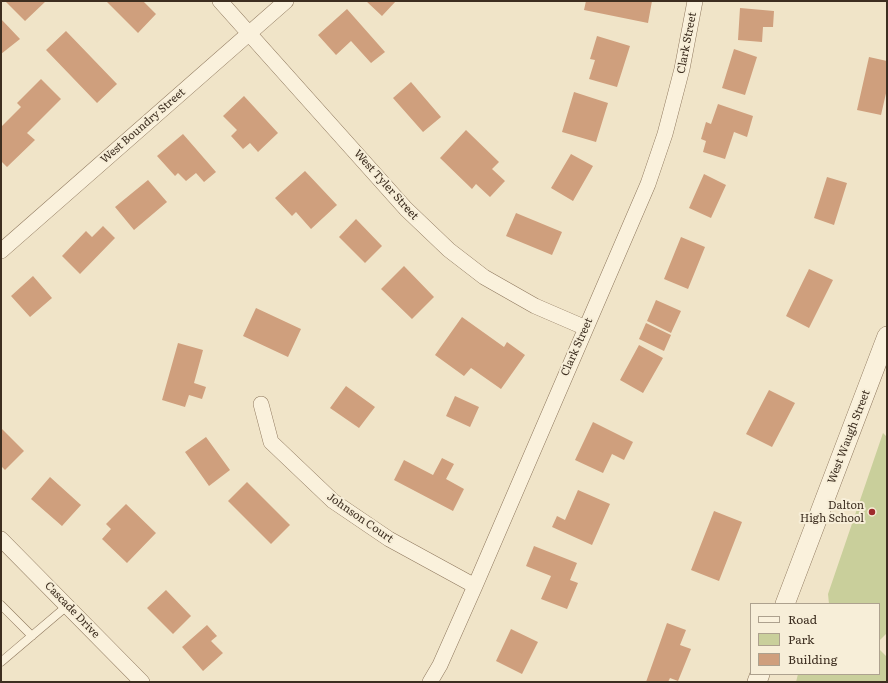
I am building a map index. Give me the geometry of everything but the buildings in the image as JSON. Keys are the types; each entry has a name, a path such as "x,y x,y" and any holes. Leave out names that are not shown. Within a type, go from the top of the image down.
{"street":[{"name":"West Tyler Street","path":"220,1 406,209 449,250 484,277 535,306 586,328"},
{"name":"West Boundry Street","path":"1,251 286,1"},
{"name":"Clark Street","path":"430,682 440,666 630,229 665,134 682,69 695,1"},
{"name":"West Waugh Street","path":"785,603 887,336"},
{"name":"Johnson Court","path":"261,404 271,442 333,501 389,539 475,586"},
{"name":"Cascade Drive","path":"1,539 142,682"}],"lane":[{"path":"1,605 32,636"},
{"path":"1,662 67,606"}],"green space":[{"name":"Dalton High School","path":"883,433 887,437 887,633 880,640 880,603 829,603 828,594"},
{"path":"880,650 887,657 886,682 796,682 798,675 880,675"}],"place":[{"name":"Dalton High School","path":"872,512"}]}
